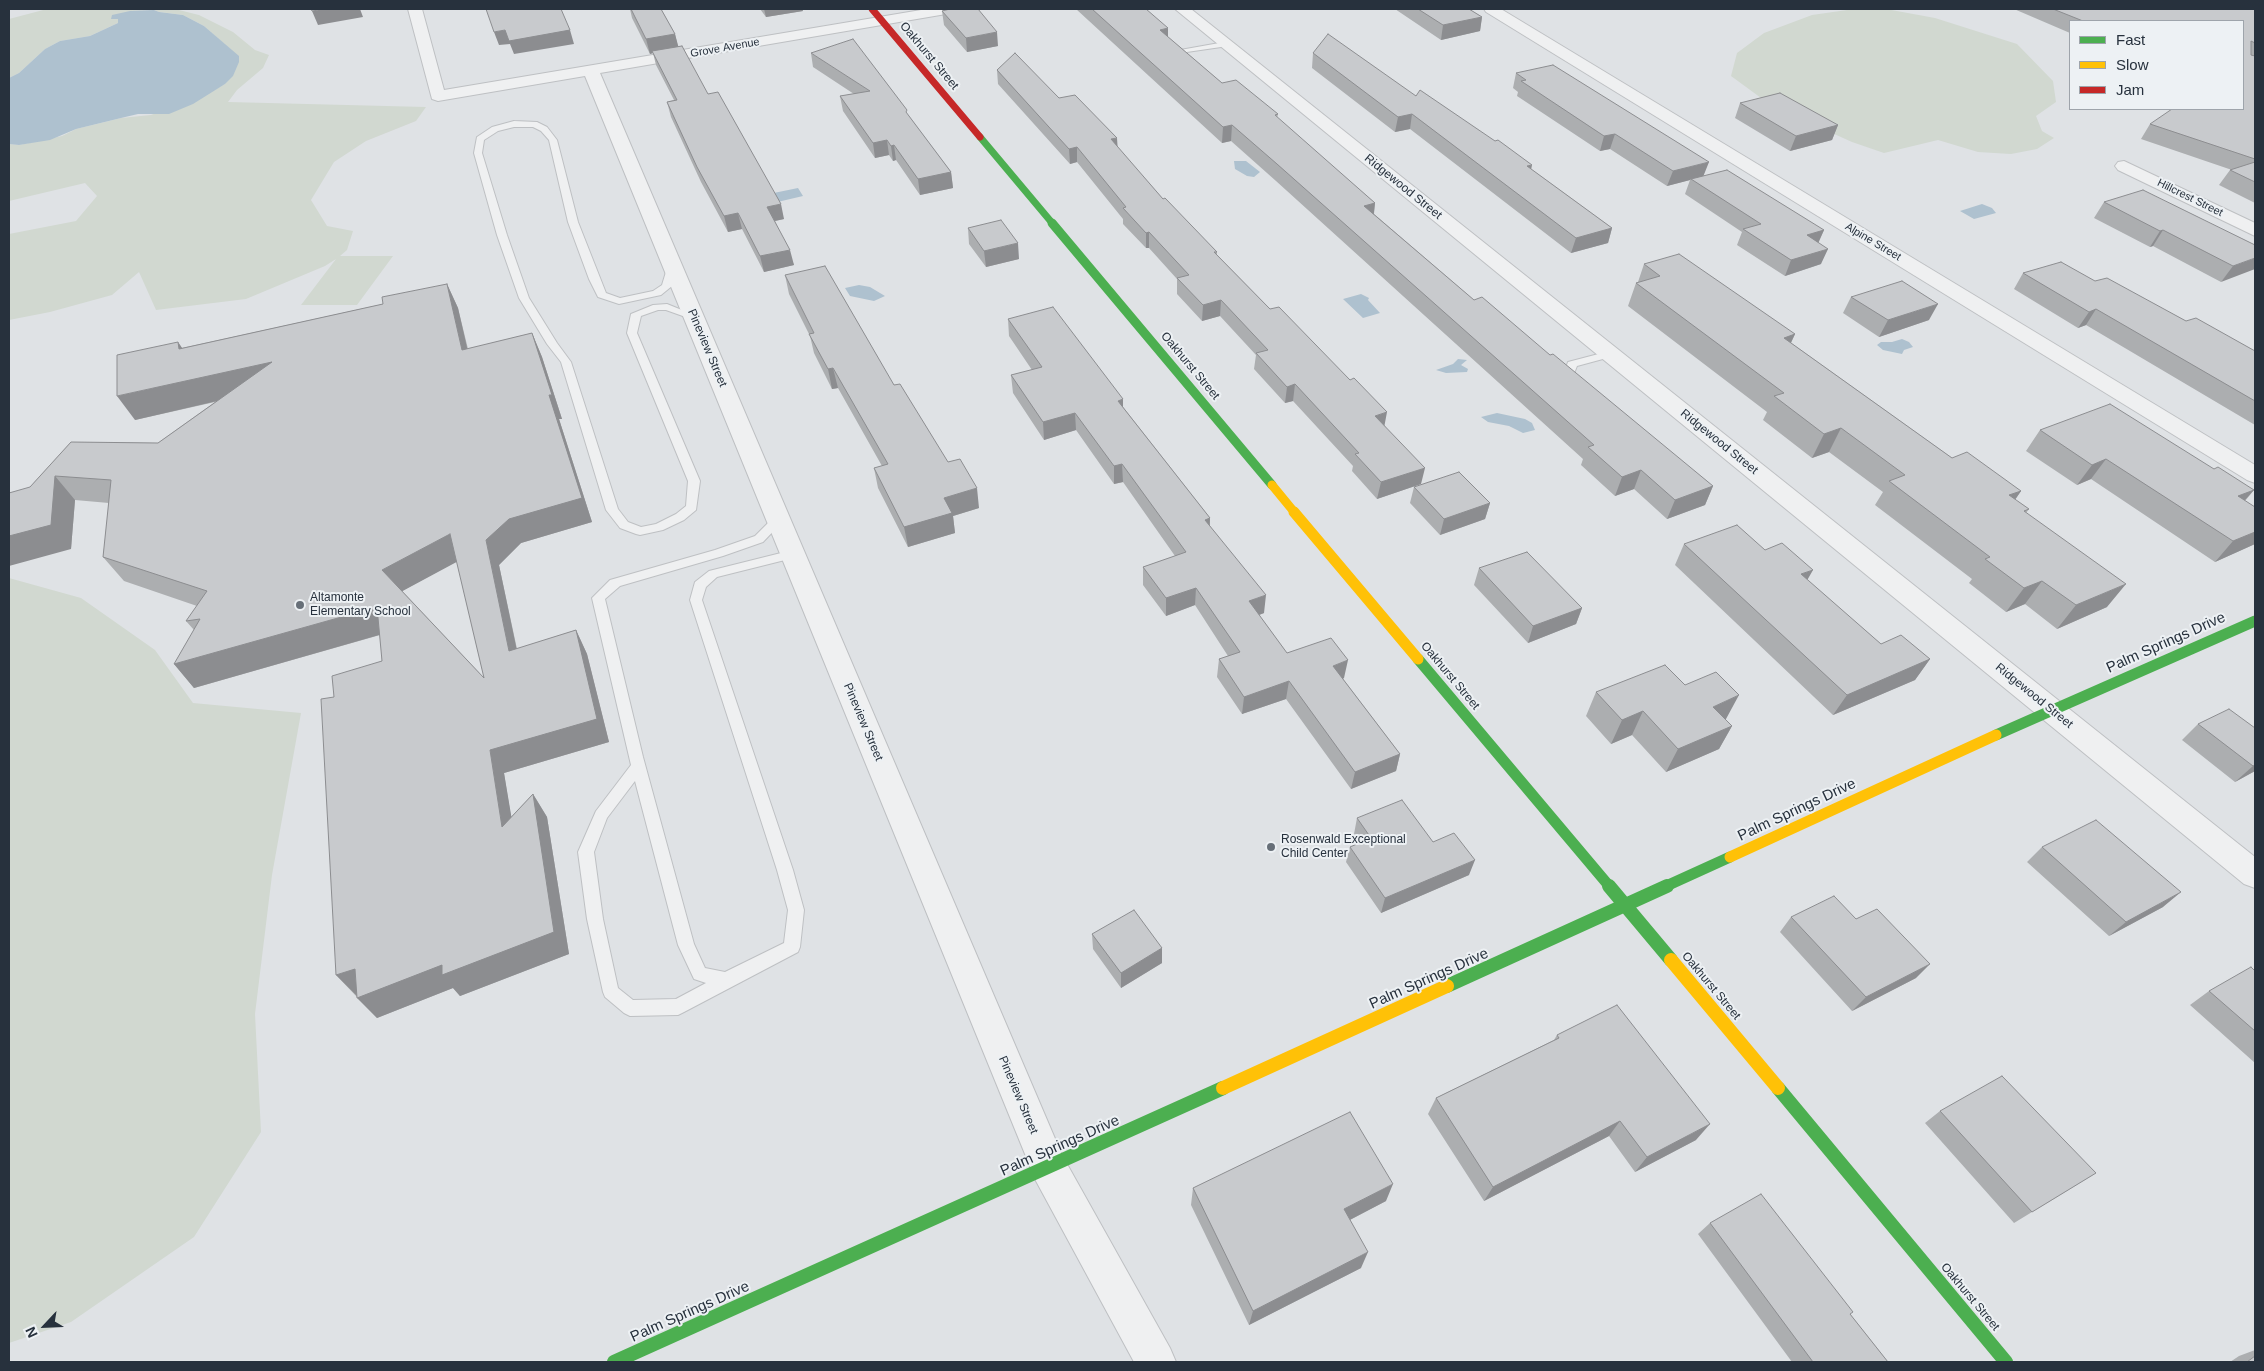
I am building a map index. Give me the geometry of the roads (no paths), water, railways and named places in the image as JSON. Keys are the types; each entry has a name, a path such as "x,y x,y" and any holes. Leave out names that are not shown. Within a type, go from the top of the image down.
{"street":[{"name":"Grove Avenue","path":"415,9 438,96 952,9"},
{"name":"Oakhurst Street","path":"872,9 1626,906 2006,1362"},
{"name":"Ridgewood Street","path":"1182,9 2255,875"},
{"name":"Alpine Street","path":"1491,9 2255,475"},
{"name":"Pineview Street","path":"591,70 1049,1168 1156,1362"},
{"name":"Hillcrest Street","path":"2124,166 2255,230"},
{"name":"Palm Springs Drive","path":"614,1362 1049,1168 1626,906 2051,710 2255,621"}],"lane":[{"path":"1173,52 1225,44"},
{"path":"672,264 667,286 657,293 624,300 602,295 594,279 573,222 553,140 544,130 534,124 514,124 495,129 480,139 478,153 502,235 524,298 552,344 566,362 612,510 624,525 640,531 659,527 680,517 692,507 694,481 634,339 632,333 636,314 657,307 667,307 694,317"},
{"path":"1568,379 1572,364 1610,354"},
{"path":"730,978 726,980 700,974 686,944 638,766 598,598 615,583 719,554 759,539 778,520"},
{"path":"638,766 601,815 586,852 595,919 611,992 630,1008 678,1007 792,947 796,910 782,861 696,600 700,585 713,574 793,554"}],"water":[{"path":"154,10 183,15 204,26 239,56 239,62 233,76 225,84 193,104 169,114 138,114 76,129 50,140 19,145 9,144 9,78 19,73 45,49 60,41 90,36 118,23 118,19 111,19 112,15 130,11"},
{"path":"1234,161 1246,161 1260,172 1254,177 1247,176 1235,169"},
{"path":"798,188 803,196 769,204 764,195"},
{"path":"1982,204 1992,208 1996,213 1974,219 1960,211"},
{"path":"859,285 870,287 885,296 874,301 850,296 845,288"},
{"path":"1361,294 1369,298 1368,300 1380,313 1363,318 1343,299"},
{"path":"1902,339 1909,342 1913,347 1904,350 1902,354 1883,350 1877,345 1881,342 1892,342"},
{"path":"1458,359 1467,360 1461,365 1468,369 1467,372 1446,373 1436,370 1453,364"},
{"path":"1497,413 1525,419 1532,423 1535,430 1523,433 1509,426 1488,422 1481,417"}],"place":[{"name":"Altamonte Elementary School","path":"300,605"},
{"name":"Rosenwald Exceptional Child Center","path":"1271,847"}]}
